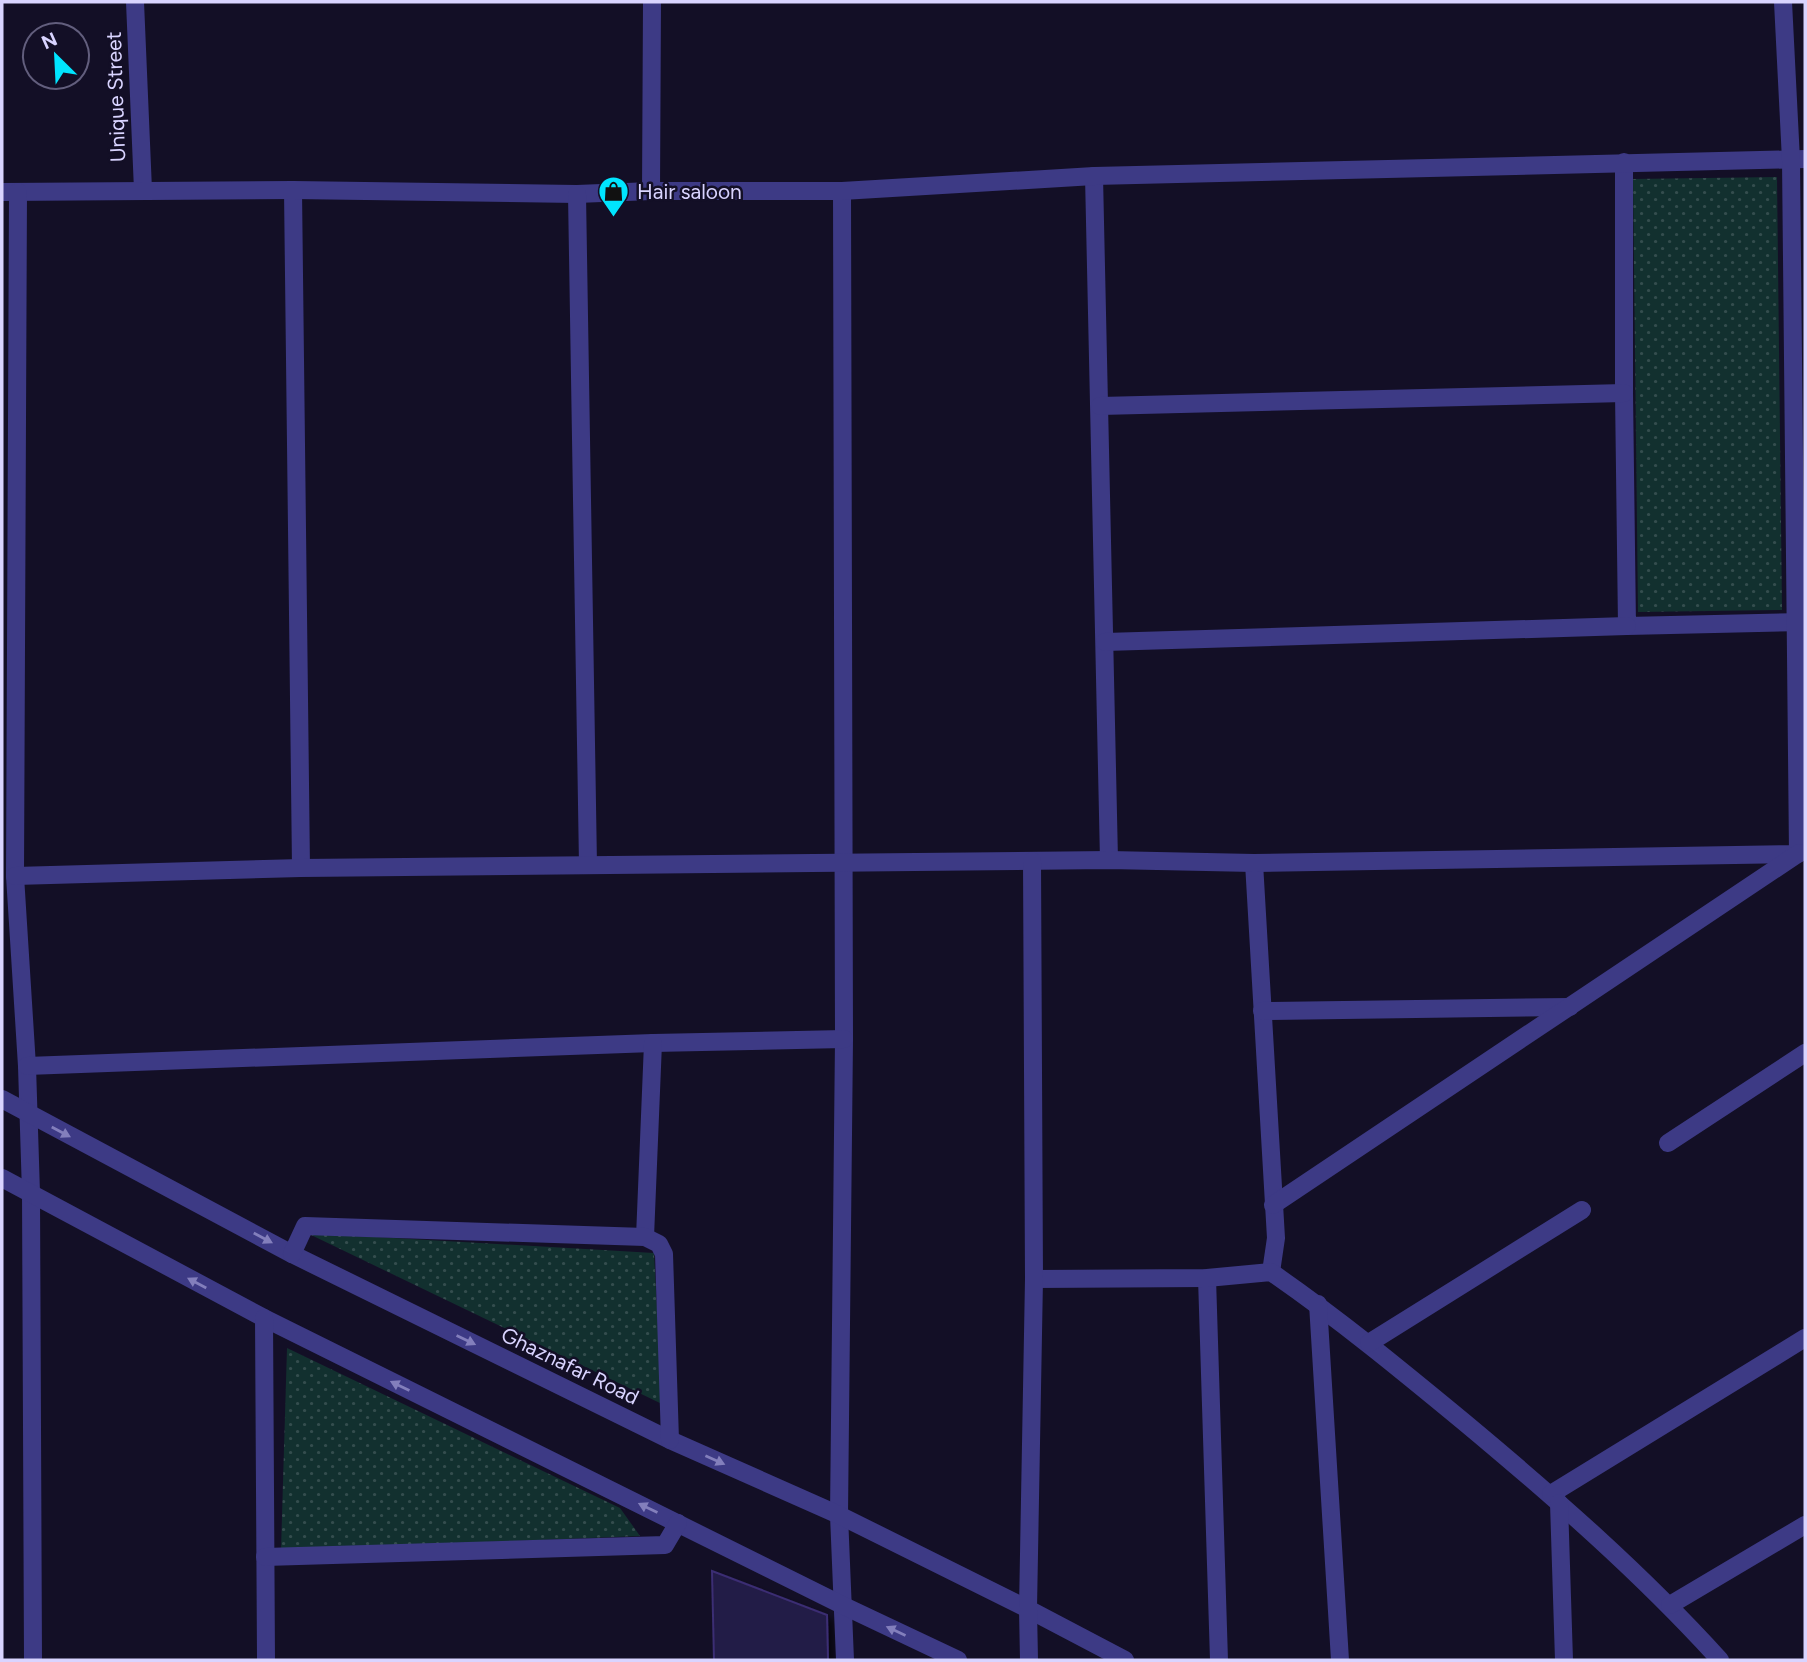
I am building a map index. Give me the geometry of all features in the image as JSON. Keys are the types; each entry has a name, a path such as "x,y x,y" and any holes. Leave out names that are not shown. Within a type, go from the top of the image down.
{"street":[{"name":"Unique Street","path":"135,2 143,190"},
{"path":"651,191 652,2"},
{"path":"1783,2 1798,159 1802,851"},
{"path":"33,1660 31,1193 27,1066 15,876 10,192 293,190 577,194 651,191 842,191 1094,176 1798,159"},
{"path":"1624,162 1627,626"},
{"path":"1094,176 1109,860"},
{"path":"293,190 301,868"},
{"path":"842,191 845,863 839,1515 845,1660"},
{"path":"577,194 588,865"},
{"path":"1100,406 1624,393"},
{"path":"1105,642 1800,622"},
{"path":"15,876 301,868 1109,860 1254,863 1802,851"},
{"path":"1273,1205 1802,851"},
{"path":"1029,1660 1034,1279 1032,861"},
{"path":"1254,863 1276,1238 1272,1272"},
{"path":"1262,1010 1570,1007"},
{"path":"27,1066 653,1043 844,1039"},
{"path":"645,1237 653,1043"},
{"path":"1668,1143 1805,1053"},
{"name":"Ghaznafar Road","path":"2,1099 292,1254 670,1440 839,1515 1125,1660"},
{"path":"2,1178 264,1318 957,1660"},
{"path":"1369,1343 1582,1210"},
{"path":"292,1254 306,1226 645,1237 659,1244 664,1254 670,1440"},
{"path":"1034,1279 1207,1278 1272,1272 1369,1343 1555,1499 1670,1605 1720,1660"},
{"path":"1207,1278 1219,1660"},
{"path":"1318,1304 1340,1660"},
{"path":"264,1318 266,1660"},
{"path":"1555,1499 1805,1338"},
{"path":"1555,1499 1564,1660"},
{"path":"265,1557 665,1545 678,1523"},
{"path":"1670,1605 1805,1525"}],"green space":[{"path":"1777,177 1782,610 1638,612 1633,179"},
{"path":"307,1233 654,1253 662,1404"},
{"path":"287,1348 620,1508 640,1536 281,1550"}],"building":[{"path":"712,1571 827,1615 828,1660 714,1660"}],"place":[{"name":"Hair saloon","path":"614,219"}]}
